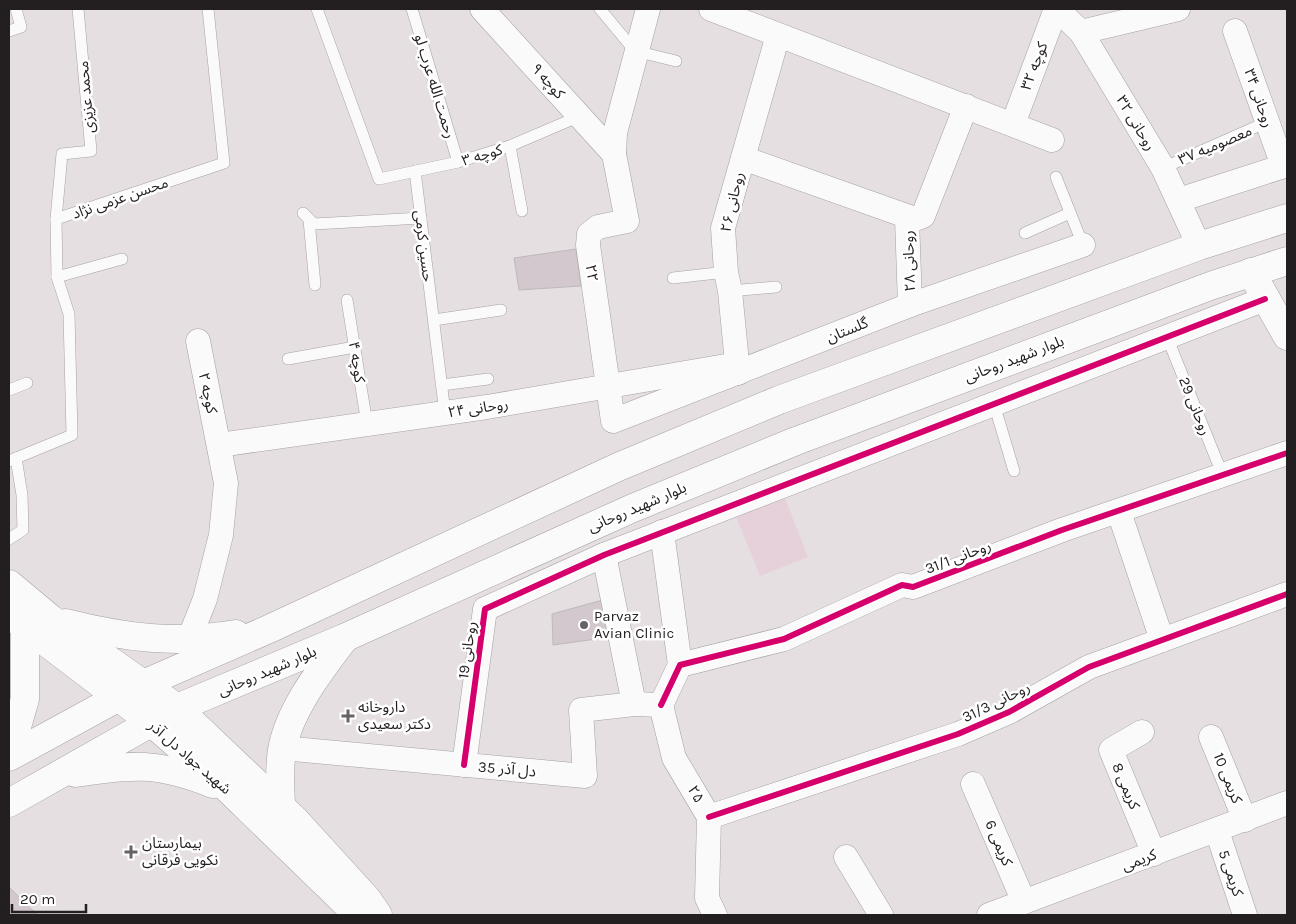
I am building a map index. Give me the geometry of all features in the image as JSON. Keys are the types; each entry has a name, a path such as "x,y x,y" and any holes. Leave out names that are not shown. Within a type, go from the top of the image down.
{"main road":[{"path":"9,755 141,685 269,629 618,466 779,400 1199,246 1287,218"},
{"name":"بلوار شهید روحانی","path":"9,803 176,708 395,616 633,508 796,441 1287,260"},
{"path":"1251,272 1287,336"},
{"path":"376,579 370,591 372,604 382,613 395,616"},
{"name":"شهید جواد دل آذر","path":"9,584 52,619 141,685 176,708 280,805 367,899 378,915"},
{"path":"52,619 113,635 138,638 212,638 269,629"},
{"path":"9,755 25,699 17,620"},
{"name":"شهید جواد دل آذر","path":"17,620 151,722 228,790 358,915"},
{"path":"280,805 282,748 295,715 313,681 344,638"},
{"path":"56,776 122,766 154,766 189,774 228,790"}],"street":[{"name":"کوچه ۹","path":"482,9 614,154"},
{"path":"614,154 615,133 635,51 648,9"},
{"path":"711,9 751,16 778,35 1052,140"},
{"name":"روحانی ۳۲","path":"1057,9 1081,32 1163,168 1199,246"},
{"name":"کوچه ۳۲","path":"1013,124 1057,9"},
{"path":"1081,32 1178,9"},
{"name":"روحانی ۳۴","path":"1235,30 1267,122 1285,165"},
{"name":"روحانی ۲۶","path":"737,369 723,228 778,35"},
{"path":"743,158 915,219 923,216 966,106"},
{"name":"۲۲","path":"613,420 588,245 590,234 598,227 627,221 614,154"},
{"path":"1179,200 1285,165"},
{"name":"روحانی ۲۸","path":"908,218 910,305"},
{"name":"گلستان","path":"613,420 737,369 1083,244"},
{"path":"634,704 604,555 1265,299"},
{"name":"کوچه ۲","path":"189,639 205,599 221,535 226,483 198,340"},
{"name":"روحانی ۲۴","path":"219,444 446,413 607,387 737,369"},
{"name":"روحانی 31/1","path":"680,666 784,639 902,585 913,587 1062,530 1287,453"},
{"path":"1119,512 1162,640"},
{"path":"662,532 680,666 662,705"},
{"name":"روحانی 19","path":"464,765 485,610 604,555"},
{"name":"روحانی 31/3","path":"709,817 958,734 1009,712 1089,667 1287,594"},
{"name":"دل آذر 35","path":"282,748 585,776 581,710 634,704 662,705"},
{"name":"۲۵","path":"662,705 674,758 709,817 708,898 715,915"},
{"name":"کریمی 8","path":"1142,732 1111,750 1154,854"},
{"name":"کریمی 10","path":"1211,737 1245,820"},
{"name":"کریمی 6","path":"973,784 1024,902"},
{"name":"کریمی","path":"989,915 1217,831 1287,803"},
{"name":"کریمی 5","path":"1217,831 1245,915"},
{"path":"846,857 881,915"}],"lane":[{"path":"9,31 21,27 16,9"},
{"name":"محمد عزیزی","path":"56,219 62,154 91,151 78,9"},
{"name":"محسن عزمی نژاد","path":"12,459 72,435 69,314 57,277 56,219 224,163 208,9"},
{"name":"کوچه ۳","path":"317,9 379,179 458,162 510,146 580,116"},
{"name":"رحمت الله عرب لو","path":"412,9 458,162"},
{"path":"600,9 635,51 676,62"},
{"name":"معصومیه ۳۷","path":"1163,168 1267,122"},
{"path":"510,146 522,211"},
{"name":"حسین کرمی","path":"415,171 446,413"},
{"path":"1056,177 1083,244"},
{"path":"1025,233 1070,213"},
{"path":"314,286 306,216 314,224 421,218"},
{"path":"57,277 122,259"},
{"path":"674,278 776,287"},
{"name":"کوچه ۴","path":"347,300 368,424"},
{"path":"434,320 501,310"},
{"name":"روحانی 29","path":"1167,337 1223,476"},
{"path":"288,359 355,347"},
{"path":"442,385 488,379"},
{"path":"9,390 27,384"},
{"path":"994,404 1014,471"},
{"path":"9,539 22,530 22,495 12,459"}],"shaded area":[{"path":"784,496 808,557 760,576 735,514"}],"building":[{"path":"576,249 581,286 519,290 514,258"},
{"name":"Parvaz Avian Clinic","path":"610,598 618,636 553,645 552,614"},
{"path":"9,887 28,906 38,915 9,915"}],"cycle path":[{"path":"464,765 485,609 604,555 1265,299"},
{"path":"661,705 680,665 784,639 902,585 913,587 1062,530 1287,453"},
{"path":"709,817 958,734 1009,712 1089,667 1287,594"}],"place":[{"name":"Parvaz Avian Clinic","path":"584,625"},
{"name":"داروخانه دکتر سعیدی","path":"348,716"},
{"name":"بیمارستان نکویی فرقانی","path":"131,852"}]}
